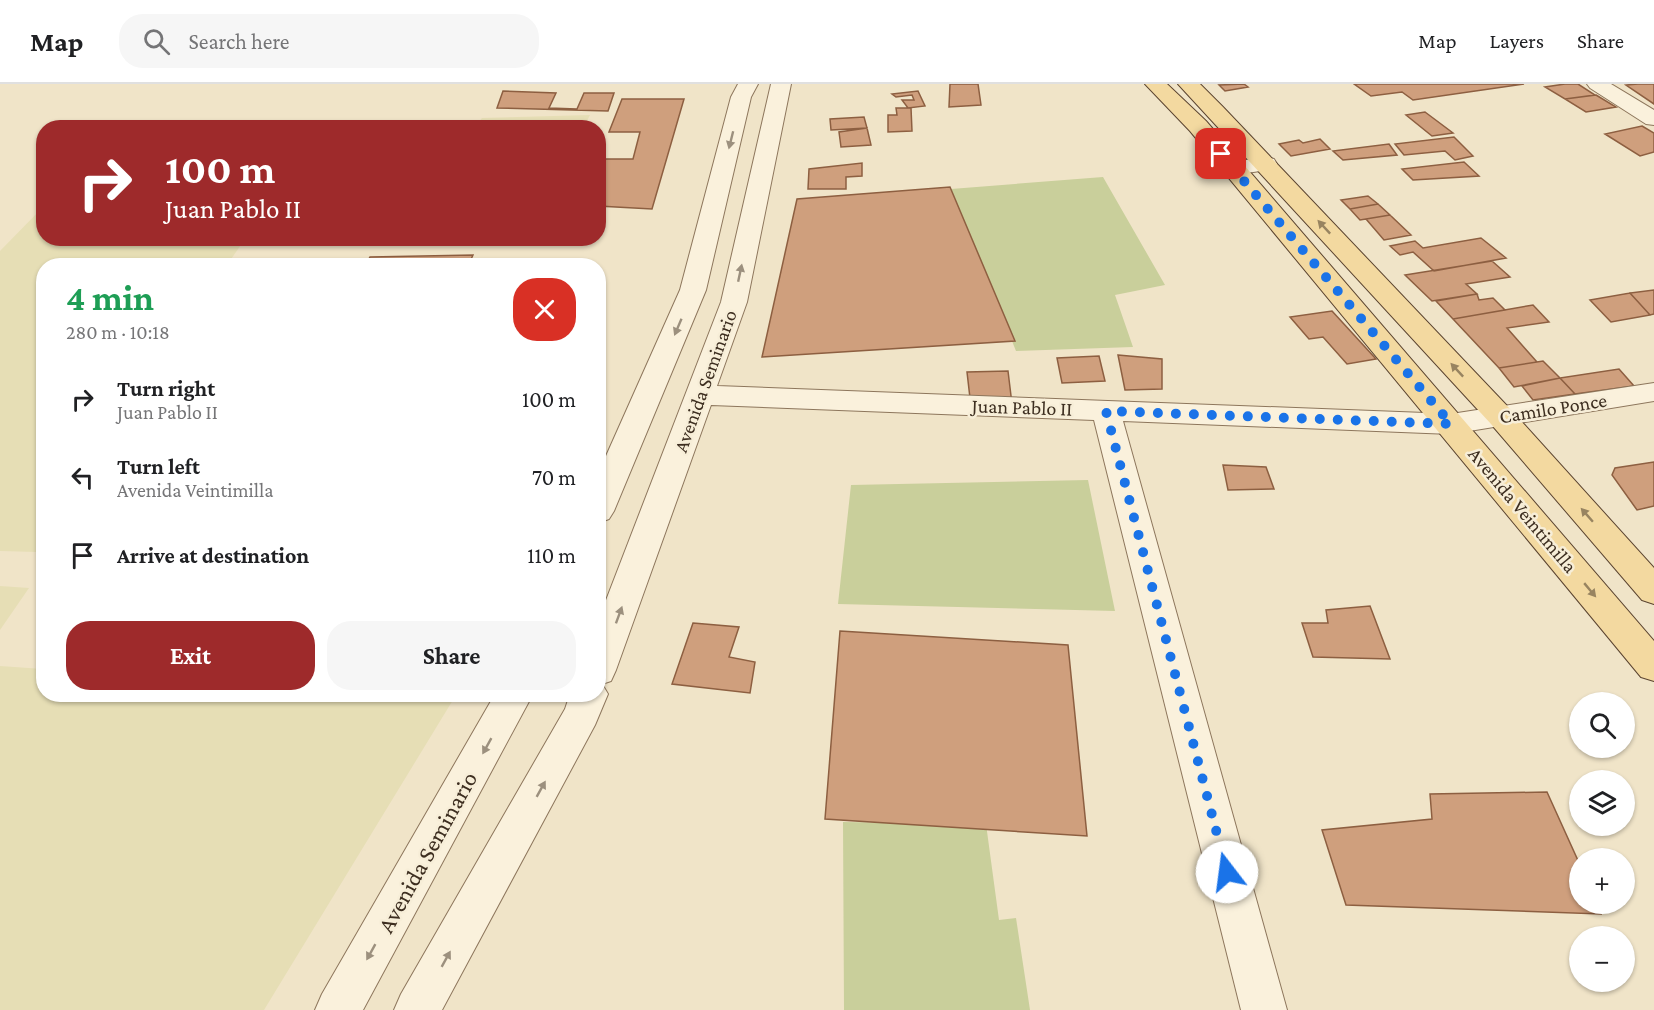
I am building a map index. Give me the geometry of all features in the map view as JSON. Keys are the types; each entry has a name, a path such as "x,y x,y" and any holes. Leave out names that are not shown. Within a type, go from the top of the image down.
{"main road":[{"name":"Avenida Veintimilla","path":"1155,84 1198,126 1654,666"},
{"path":"1188,84 1266,164 1501,417 1654,591"}],"street":[{"path":"606,492 693,290 741,97 748,84"},
{"name":"Avenida Seminario","path":"606,648 734,302 781,84"},
{"path":"1597,84 1654,119"},
{"path":"1233,168 1266,164"},
{"name":"Camilo Ponce","path":"1451,424 1654,392"},
{"name":"Juan Pablo II","path":"700,395 1451,424"},
{"path":"1106,411 1264,1010"},
{"name":"Avenida Seminario","path":"338,1010 511,702"},
{"path":"417,1010 582,714 586,702"}],"shaded area":[{"path":"590,115 588,120 480,120 482,118"},
{"path":"36,214 36,246 240,246 232,258 36,258 36,552 0,551 0,251"},
{"path":"0,586 29,588 0,630"},
{"path":"0,666 36,669 36,702 452,702 264,1010 0,1010"}],"green space":[{"path":"1103,177 1165,285 1115,295 1133,347 1016,351 951,189"},
{"path":"1088,480 1115,611 838,604 851,485"},
{"path":"843,822 986,824 999,920 1016,918 1030,1010 844,1010"}],"building":[{"path":"950,84 978,84 981,105 949,107"},
{"path":"1244,84 1248,87 1225,91 1219,85"},
{"path":"1354,84 1524,84 1413,100 1402,92 1371,96"},
{"path":"1578,84 1595,95 1565,99 1545,87"},
{"path":"1638,84 1654,84 1654,104 1626,85"},
{"path":"503,91 556,93 549,108 577,109 584,93 614,93 608,111 497,108"},
{"path":"918,91 925,106 908,108 902,100 914,100 912,95 896,97 892,94"},
{"path":"1596,95 1616,107 1586,112 1565,99"},
{"path":"622,99 684,99 652,209 606,206 606,159 633,159 640,132 609,132"},
{"path":"896,108 911,108 912,131 888,132 888,115 897,115"},
{"path":"1425,112 1453,133 1432,136 1406,115"},
{"path":"864,117 867,128 831,130 830,119"},
{"path":"1642,126 1654,133 1654,152 1640,156 1605,134"},
{"path":"867,128 871,145 841,147 839,132"},
{"path":"1454,137 1473,156 1455,160 1445,151 1404,155 1395,144"},
{"path":"1320,139 1330,149 1291,156 1279,144 1299,140 1303,143"},
{"path":"1389,144 1397,155 1343,160 1333,151"},
{"path":"1464,162 1479,176 1413,180 1402,169"},
{"path":"862,163 862,176 846,177 846,189 808,189 809,169"},
{"path":"950,187 1015,341 762,357 797,199"},
{"path":"1368,196 1378,204 1350,209 1341,200"},
{"path":"1378,204 1390,215 1360,220 1350,209"},
{"path":"1390,215 1411,235 1384,240 1366,219"},
{"path":"1481,238 1506,258 1434,271 1413,252 1400,255 1390,246 1415,241 1423,248"},
{"path":"473,255 472,258 370,257"},
{"path":"1492,261 1510,277 1466,284 1477,294 1432,301 1405,275"},
{"path":"1654,290 1654,314 1650,315 1630,293"},
{"path":"1630,293 1650,315 1611,322 1590,300"},
{"path":"1477,294 1479,300 1493,298 1505,310 1453,319 1436,301"},
{"path":"1533,305 1549,322 1507,328 1537,362 1499,368 1453,319"},
{"path":"1332,311 1376,359 1347,364 1323,337 1309,339 1290,317"},
{"path":"1118,355 1162,359 1162,389 1125,390"},
{"path":"1099,356 1105,381 1062,383 1057,358"},
{"path":"1543,361 1560,378 1514,387 1499,368"},
{"path":"1619,369 1634,386 1575,394 1560,378"},
{"path":"1008,371 1012,404 970,398 967,372"},
{"path":"1560,378 1575,394 1533,400 1522,386"},
{"path":"1654,462 1654,506 1637,510 1612,475 1615,468"},
{"path":"1223,465 1266,467 1274,489 1228,490"},
{"path":"1370,606 1390,659 1313,657 1302,623 1328,623 1326,610"},
{"path":"693,623 739,627 729,657 755,662 750,693 672,684"},
{"path":"840,631 1068,645 1087,836 825,819"},
{"path":"1547,792 1572,848 1569,848 1569,913 1346,905 1322,830 1432,819 1430,794"}],"route":[{"path":"1221,154 1451,424 1106,411 1227,872"}]}
